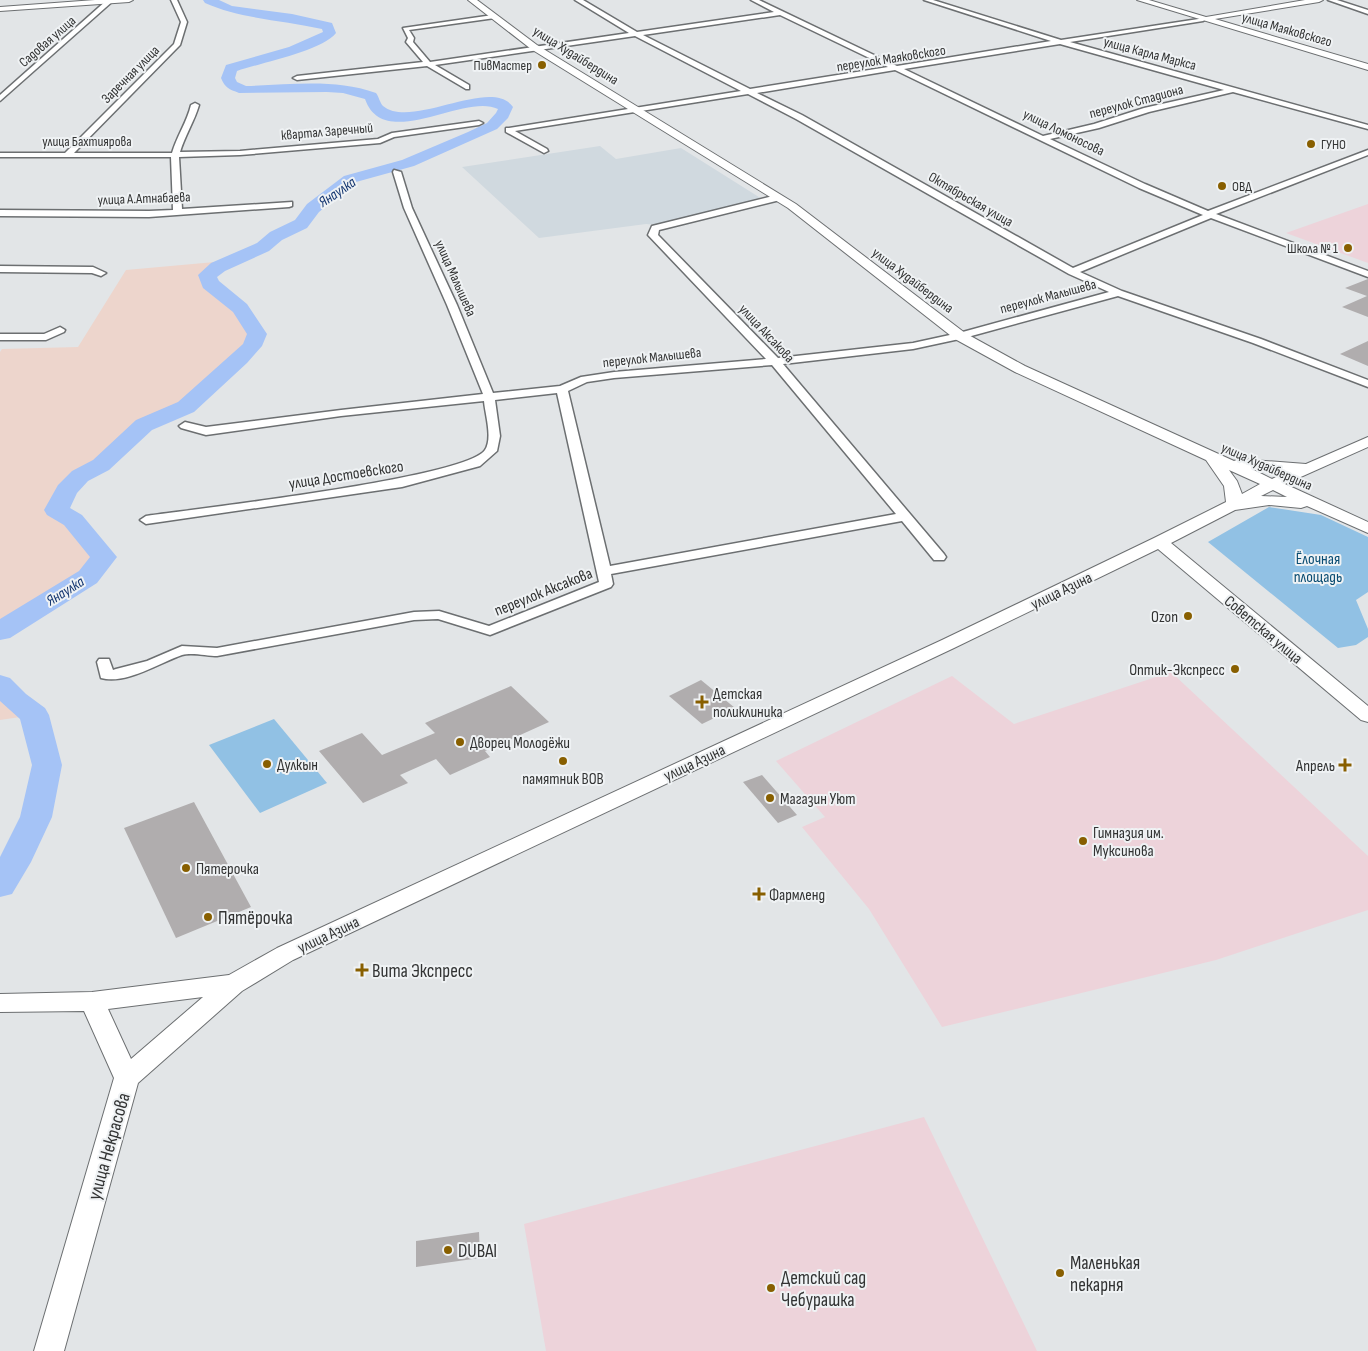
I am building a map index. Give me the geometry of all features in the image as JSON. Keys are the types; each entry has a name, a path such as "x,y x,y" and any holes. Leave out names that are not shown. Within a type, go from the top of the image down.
{"street":[{"path":"0,9 129,0"},
{"name":"Заречная улица","path":"68,154 177,45 184,22 174,0"},
{"name":"улица Худайбердина","path":"472,0 534,47 776,198 792,206 960,336 1020,369 1211,458 1368,528"},
{"name":"Октябрьская улица","path":"578,0 636,34 799,117 1072,272 1118,293 1257,341 1368,384"},
{"name":"улица Ломоносова","path":"754,0 1142,186 1209,214 1368,274"},
{"name":"улица Карла Маркса","path":"927,0 963,13 1065,43 1368,127"},
{"name":"улица Маяковского","path":"1141,0 1368,67"},
{"name":"переулок Маяковского","path":"544,151 536,145 519,140 509,130 1065,43 1319,0"},
{"path":"1331,0 1368,12"},
{"name":"Садовая улица","path":"0,99 110,1"},
{"path":"297,78 428,64 534,47 782,13"},
{"path":"466,87 428,64 409,42 411,38 405,29 493,17"},
{"name":"переулок Стадиона","path":"1043,138 1096,126 1147,110 1236,89"},
{"path":"178,212 175,155 181,135 191,120 195,105"},
{"name":"квартал Заречный","path":"175,155 240,153 380,140 392,135 479,123"},
{"name":"переулок Малышева","path":"1072,272 1209,214 1368,152"},
{"name":"улица Бахтиярова","path":"0,155 175,155"},
{"name":"улица Малышева","path":"397,172 408,208 452,305 489,396"},
{"name":"улица Аксакова","path":"776,198 655,228 653,235 775,362 939,557"},
{"name":"улица А.Атнабаева","path":"0,213 150,214 289,204"},
{"path":"0,270 93,270 101,274"},
{"name":"переулок Малышева","path":"185,426 206,431 341,412 562,389 585,379 614,375 775,362 913,346 960,336 1118,293"},
{"path":"0,337 46,337 60,330"},
{"path":"562,389 604,571"},
{"name":"улица Достоевского","path":"146,520 402,483 476,463 491,451 494,436 489,396"},
{"name":"улица Азина","path":"0,1003 92,1001 234,984 285,954 948,644 1160,542 1271,485 1368,441"},
{"path":"1211,458 1267,468 1315,465"},
{"path":"1211,458 1232,485 1235,496 1234,504 1279,501 1306,503 1329,510"},
{"path":"1315,465 1302,480 1304,487 1313,498 1329,510"},
{"name":"переулок Аксакова","path":"104,662 106,675 117,674 152,664 182,650 217,652 414,616 439,615 490,631 606,584 604,571 906,516"},
{"name":"Советская улица","path":"1160,542 1368,716"},
{"name":"улица Некрасова","path":"49,1351 127,1078 234,984"},
{"path":"92,1001 127,1078"}],"shaded area":[{"path":"600,146 616,159 681,148 765,201 656,225 646,224 539,238 462,167"},
{"name":"Школа № 1","path":"1368,204 1368,263 1286,233"},
{"path":"215,262 218,267 207,275 210,284 240,308 249,321 257,334 252,346 186,407 144,425 118,451 101,465 80,476 67,490 56,510 73,520 104,557 88,577 0,632 0,352 2,349 78,347 126,270"},
{"name":"Гимназия им. Муксинова","path":"1171,672 1368,856 1368,910 1216,960 942,1027 869,909 802,827 825,817 776,761 952,676 1014,724"},
{"path":"0,684 16,701 34,715 0,720"},
{"name":"Детский сад Чебурашка","path":"924,1117 1037,1351 546,1351 524,1224"}],"green space":[{"name":"Ёлочная площадь","path":"1269,507 1321,515 1368,537 1368,592 1356,600 1368,629 1368,637 1356,645 1338,648 1208,542"},
{"name":"Дулкын","path":"274,719 327,783 260,813 209,745"}],"building":[{"path":"1368,279 1368,317 1342,307 1367,296 1345,288"},
{"path":"1368,341 1368,366 1340,354"},
{"name":"Детская поликлиника","path":"701,680 735,708 702,724 669,696"},
{"name":"Дворец Молодёжи","path":"511,686 549,722 485,751 490,757 450,775 436,759 400,775 408,783 363,803 319,751 362,733 382,755 435,733 425,723"},
{"name":"Магазин Уют","path":"762,775 797,815 778,823 743,782"},
{"name":"Пятерочка","path":"194,802 251,907 176,938 124,828"},
{"name":"DUBAI","path":"479,1232 480,1258 416,1267 416,1241"}],"waterway":[{"name":"Янаулка","path":"0,632 88,577 104,557 73,520 56,510 67,490 80,476 101,465 118,451 144,425 186,407 252,346 257,334 240,308 210,284 207,275 218,267 263,247 276,236 301,224 313,208 350,179 408,163 473,135 492,126 503,115 506,107 496,102 483,102 417,116 402,117 388,115 375,107 371,96 358,91 327,88 244,90 231,85 228,78 231,68 281,54 318,40 330,33 328,26 292,18 229,9 209,0"},
{"name":"Янаулка","path":"0,684 16,701 34,715 47,765 36,817 14,862 0,885"}],"place":[{"name":"ПивМастер","path":"542,65"},
{"name":"ГУНО","path":"1311,144"},
{"name":"ОВД","path":"1222,186"},
{"name":"Школа № 1","path":"1348,248"},
{"name":"Ozon","path":"1188,616"},
{"name":"Оптик-Экспресс","path":"1235,669"},
{"name":"Детская поликлиника","path":"702,702"},
{"name":"Дворец Молодёжи","path":"460,742"},
{"name":"памятник ВОВ","path":"563,761"},
{"name":"Дулкын","path":"267,764"},
{"name":"Апрель","path":"1345,765"},
{"name":"Магазин Уют","path":"770,798"},
{"name":"Гимназия им. Муксинова","path":"1083,841"},
{"name":"Пятерочка","path":"186,868"},
{"name":"Фармленд","path":"759,894"},
{"name":"Пятёрочка","path":"208,917"},
{"name":"Вита Экспресс","path":"362,970"},
{"name":"DUBAI","path":"448,1250"},
{"name":"Маленькая пекарня","path":"1060,1273"},
{"name":"Детский сад Чебурашка","path":"771,1288"}]}
